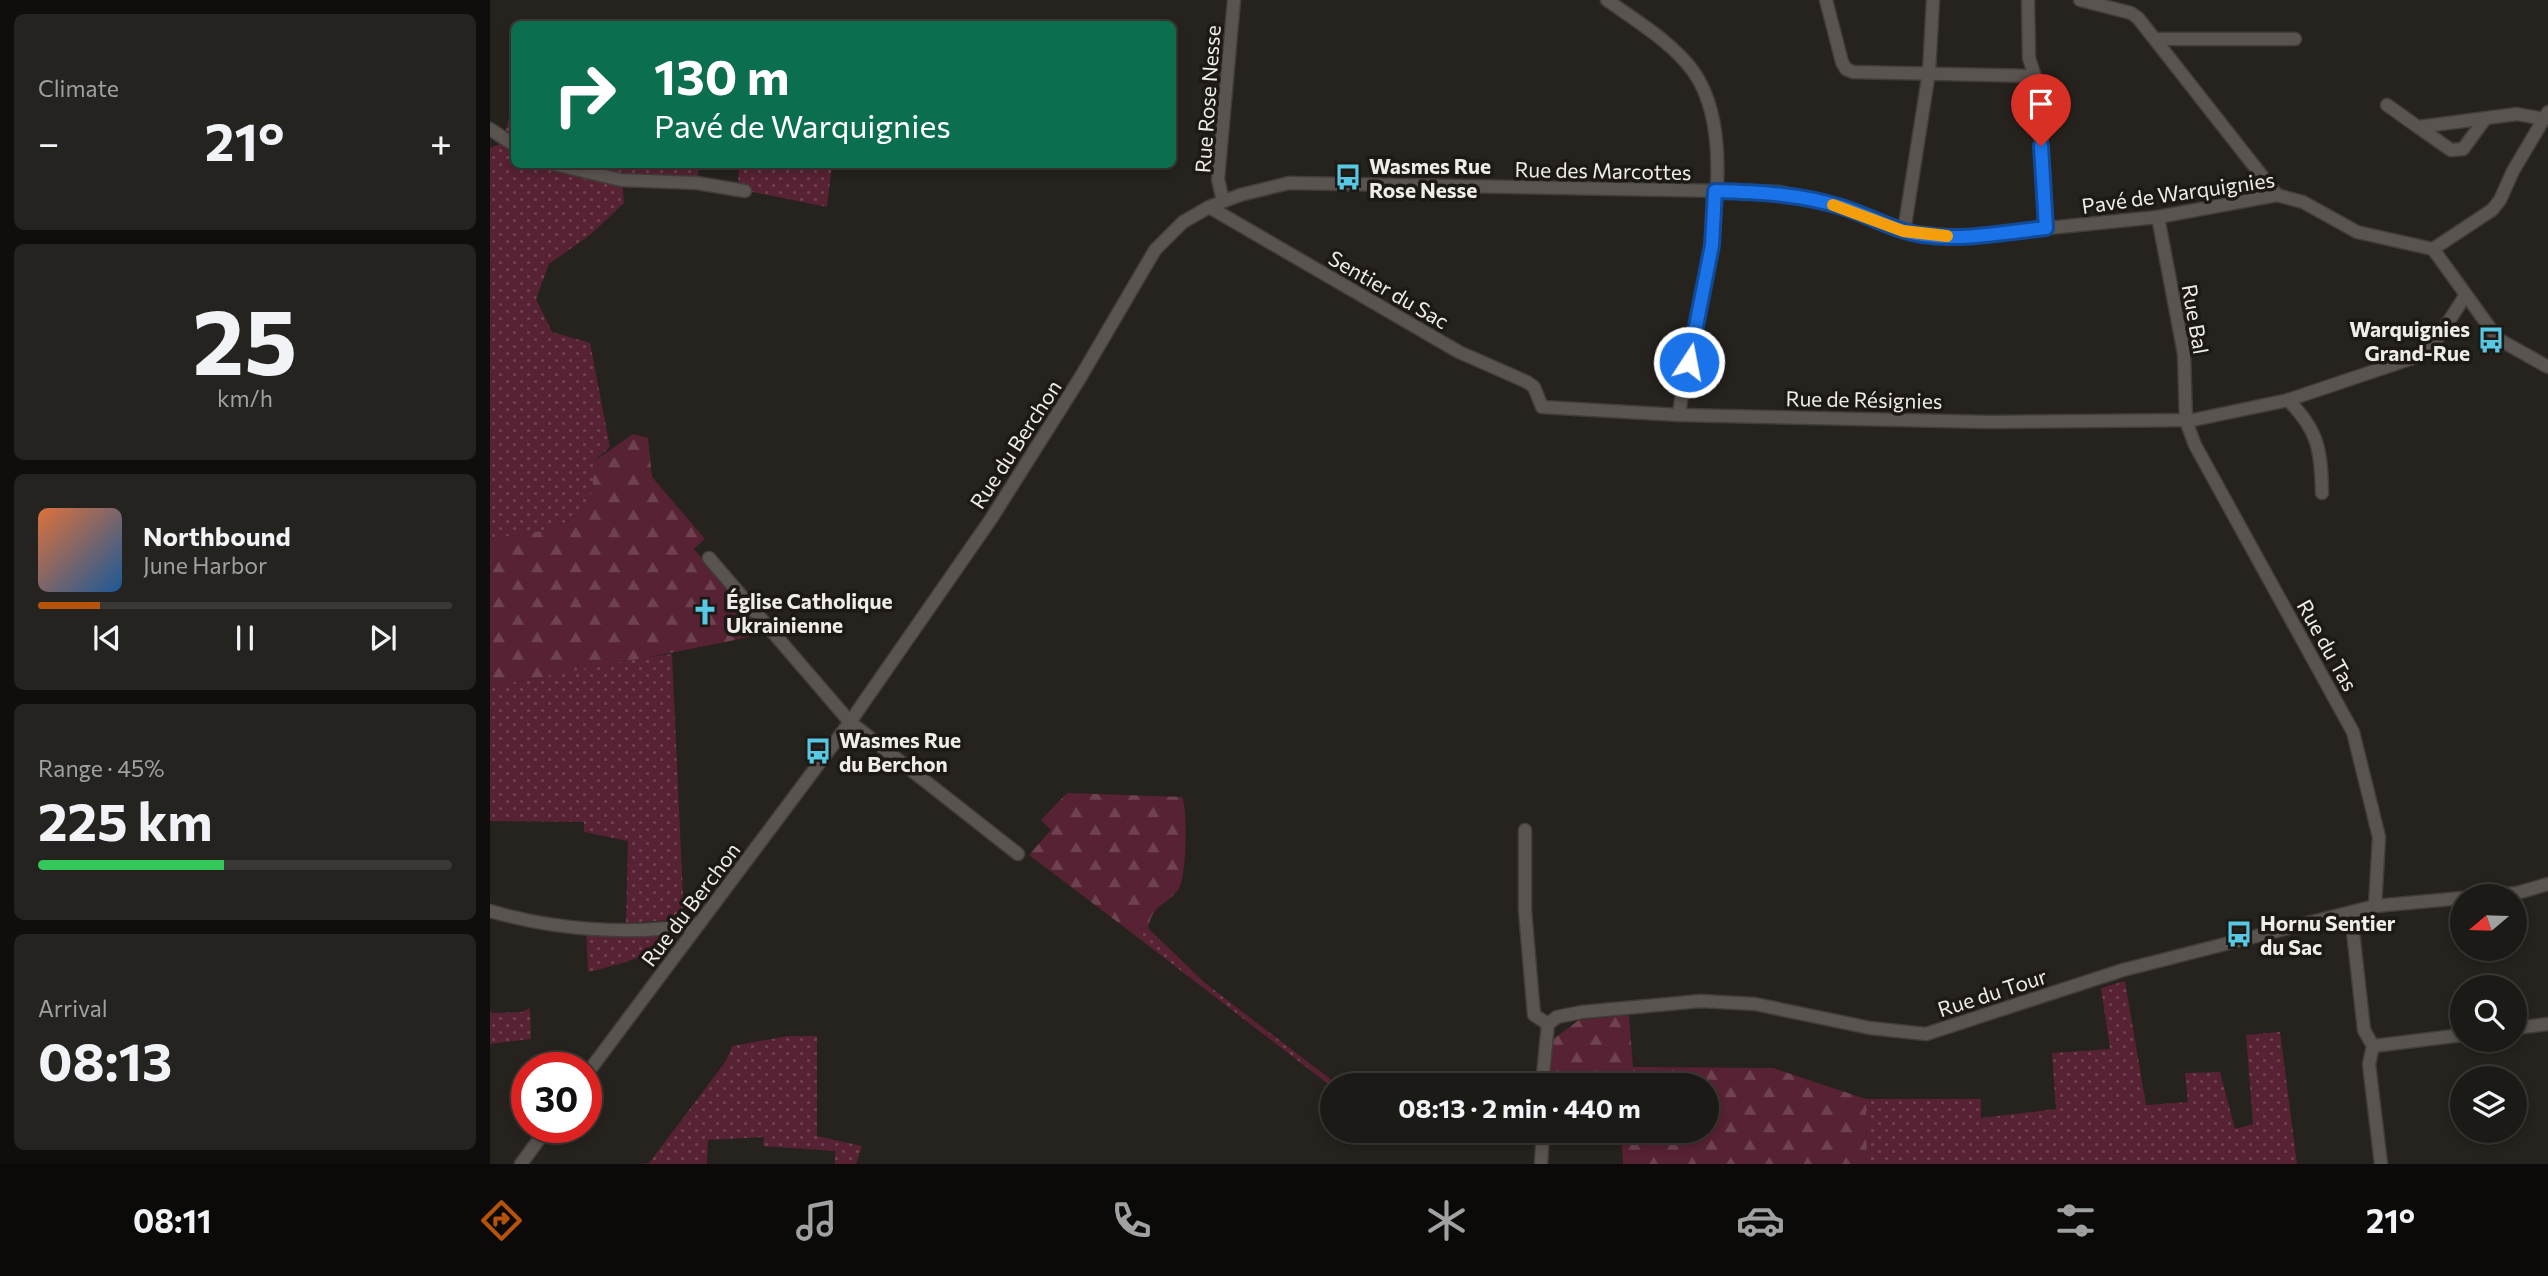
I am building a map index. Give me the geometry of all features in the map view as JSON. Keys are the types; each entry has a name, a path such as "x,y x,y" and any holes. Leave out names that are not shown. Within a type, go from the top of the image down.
{"street":[{"name":"Rue Rose Nesse","path":"1223,201 1218,178 1234,0"},
{"path":"1608,0 1675,52 1700,82 1713,118 1715,191"},
{"path":"1826,0 1846,69 2035,76"},
{"path":"1903,231 1929,72 1933,0"},
{"path":"2028,0 2029,58 2038,86 2046,228"},
{"path":"2080,0 2131,13 2156,39 2277,195"},
{"path":"2156,39 2295,40"},
{"path":"2387,104 2451,150 2463,149 2485,119"},
{"path":"2418,127 2517,114 2546,116 2500,201 2492,210 2432,249 2498,339 2548,367"},
{"path":"490,129 511,143"},
{"path":"571,168 621,180 697,183 745,191"},
{"name":"Rue des Marcottes","path":"1223,201 1289,183 1715,191 1712,245 1679,415"},
{"name":"Pavé de Warquignies","path":"1715,191 1802,196 1846,208 1903,231 1958,237 2158,217 2277,195 2303,202 2357,232 2432,249"},
{"name":"Rue du Berchon","path":"602,1054 850,722 991,519 1156,250 1183,222 1223,201"},
{"name":"Sentier du Sac","path":"1209,207 1459,352 1527,382 1534,387 1542,407"},
{"name":"Rue Bal","path":"2158,217 2185,354 2189,420"},
{"path":"2322,493 2318,444 2305,418 2288,400 2419,356 2438,338 2466,296"},
{"name":"Rue de Résignies","path":"1542,407 1679,415 1990,422 2189,420 2288,400"},
{"name":"Rue du Tas","path":"2189,420 2195,445 2353,732 2379,837 2375,906"},
{"path":"709,558 850,722 1018,854"},
{"path":"1525,830 1528,971 1534,1015 1548,1024 1543,1073"},
{"path":"2527,890 2548,884"},
{"name":"Rue du Tour","path":"1548,1024 1557,1017 1582,1012 1701,1000 1755,1004 1870,1028 1926,1034 2123,970 2375,906 2450,899"},
{"path":"490,911 550,924 588,927 626,929 699,924"},
{"path":"2351,914 2364,1030 2373,1046 2370,1063 2381,1164"},
{"path":"2527,1027 2548,1024"},
{"path":"2373,1046 2450,1036"},
{"path":"521,1164 536,1143"},
{"path":"1541,1164 1542,1143"}],"green space":[{"path":"511,109 511,168 699,168 697,183 622,180 624,203 590,235 549,264 536,299 552,332 590,343 610,447 593,462 591,495 584,508 574,517 548,529 490,539 490,148 508,141 504,138"},
{"path":"739,168 832,168 827,207 738,189"},
{"path":"633,434 648,438 652,477 705,539 694,549 766,633 490,687 490,539 548,529 574,517 584,508 591,495 593,462"},
{"path":"672,654 684,919 626,923 628,841 584,832 584,822 490,821 490,687 625,660"},
{"path":"1067,793 1182,797 1186,844 1181,883 1173,896 1153,914 1148,928 1128,930 1029,855 1051,830 1041,820"},
{"path":"1148,928 1205,983 1322,1073 1320,1073 1320,1078 1128,930"},
{"path":"675,929 680,935 662,948 588,972 586,930"},
{"path":"2125,981 2146,1105 2188,1102 2185,1073 2220,1072 2235,1129 2253,1124 2246,1035 2280,1032 2297,1164 1867,1164 1866,1099 1981,1099 1981,1118 2056,1109 2052,1053 2110,1049 2101,988"},
{"path":"530,1008 531,1039 490,1044 490,1010 492,1013 522,1012"},
{"path":"1629,1015 1633,1067 1773,1068 1866,1099 1867,1164 1623,1164 1622,1143 1719,1143 1719,1073 1550,1073 1552,1040 1579,1020"},
{"path":"788,1036 817,1036 817,1136 862,1146 856,1164 835,1164 835,1151 763,1146 764,1137 708,1140 707,1164 637,1164 649,1163 726,1061 732,1046"}],"slow traffic":[{"path":"1833,205 1903,231 1926,236 1947,236"}],"place":[{"name":"Wasmes Rue Rose Nesse","path":"1348,177"},
{"name":"Warquignies Grand-Rue","path":"2491,340"},
{"name":"Église Catholique Ukrainienne","path":"705,612"},
{"name":"Wasmes Rue du Berchon","path":"818,751"},
{"name":"Hornu Sentier du Sac","path":"2239,934"}],"route":[{"path":"1689,362 1712,245 1715,191 1780,192 1802,196 1846,208 1903,231 1926,236 1958,237 2046,228 2041,146"}]}
